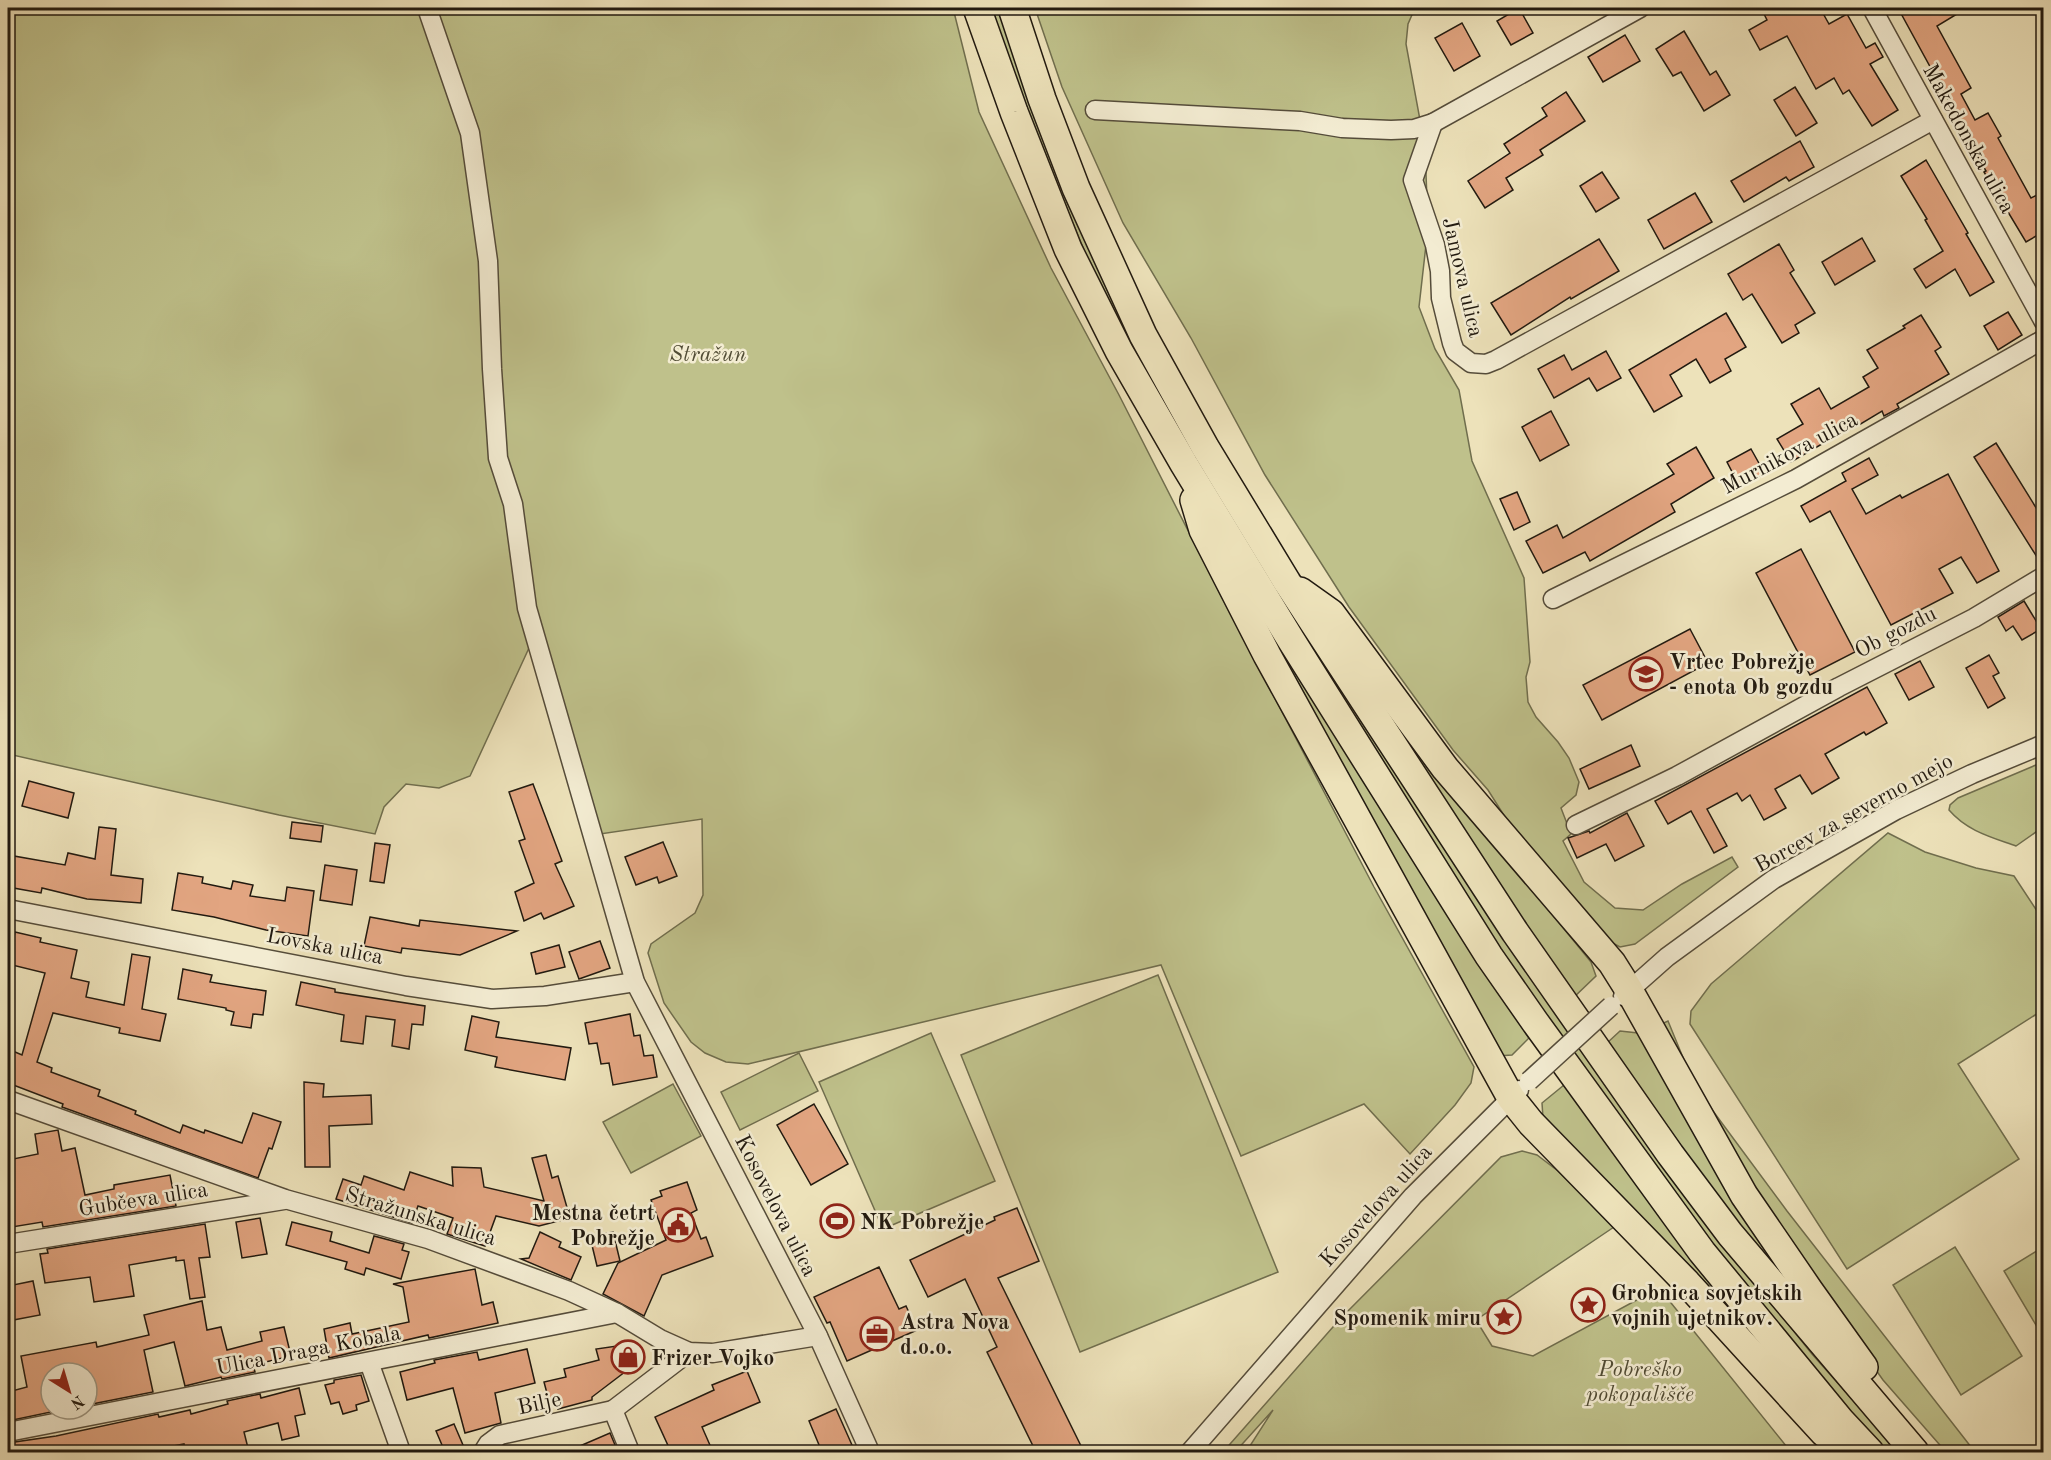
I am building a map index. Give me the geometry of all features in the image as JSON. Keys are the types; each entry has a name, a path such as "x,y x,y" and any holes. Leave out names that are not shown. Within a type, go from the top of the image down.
{"highway":[{"path":"977,8 1014,112 1068,249 1119,351 1184,464 1489,956 1702,1252 1841,1421 1870,1452"},
{"path":"1012,8 1042,99 1076,188 1143,334 1205,447 1287,582 1515,932 1670,1154 1730,1234 1916,1452"},
{"path":"1184,464 1203,530 1267,655 1520,1089 1531,1123 1687,1283 1824,1433 1860,1452"},
{"path":"1287,582 1331,613 1445,768 1612,963 1620,998 1744,1195 1875,1382 1888,1420"}],"street":[{"name":"Kosovelova ulica","path":"427,8 470,133 488,261 498,458 513,504 527,608 635,982 818,1336 870,1452"},
{"path":"1095,110 1300,121 1342,128 1414,129 1433,123 1640,8"},
{"name":"Makedonska ulica","path":"1872,8 2043,322"},
{"name":"Jamova ulica","path":"1433,123 1413,180 1435,245 1440,271 1441,298 1452,343 1455,351 1471,363 1479,365 1496,360 1933,120"},
{"name":"Murnikova ulica","path":"1553,598 1796,479 2043,339"},
{"name":"Ob gozdu","path":"1576,825 1677,776 1839,687 1974,618 2043,576"},
{"name":"Borcev za severno mejo","path":"1620,998 1667,957 1774,879 1896,810 2043,744"},
{"name":"Lovska ulica","path":"8,909 406,986 492,999 545,996 635,982"},
{"name":"Kosovelova ulica","path":"1190,1452 1413,1196 1520,1089 1620,998"},
{"name":"Stražunska ulica","path":"8,1100 285,1199 428,1239 568,1291 617,1313 660,1339 689,1352 713,1353 818,1336"},
{"name":"Gubčeva ulica","path":"8,1244 285,1199"},
{"name":"Ulica Draga Kobala","path":"8,1432 617,1313"},
{"name":"Bilje","path":"483,1452 488,1444 500,1435 613,1410 689,1352"},
{"path":"369,1362 401,1452"},
{"path":"613,1410 630,1452"}],"green space":[{"name":"Stražun","path":"8,8 953,8 979,112 1051,268 1374,887 1474,1067 1471,1083 1455,1105 1410,1154 1364,1104 1241,1156 1161,965 748,1064 726,1062 705,1053 691,1042 664,1003 648,953 651,944 695,913 703,895 702,819 600,834 583,806 529,648 470,776 439,788 406,784 384,807 375,834 279,815 8,754"},
{"path":"990,8 999,8 1119,303 1753,1280 1812,1354 1899,1452 1888,1452 1798,1354 1623,1129 1509,965 1221,506 1100,289 1014,80"},
{"path":"1035,8 1415,8 1408,24 1406,44 1425,147 1428,227 1419,307 1435,349 1459,390 1472,461 1524,578 1530,662 1526,677 1528,702 1536,717 1569,758 1579,782 1576,795 1561,808 1571,834 1563,841 1584,882 1615,908 1643,910 1682,884 1732,857 1738,867 1635,944 1620,947 1607,940 1517,836 1488,790 1453,750 1349,607 1265,475 1191,338 1123,223 1062,87"},
{"path":"1229,565 1529,1038 1512,1055 1497,1056"},
{"path":"1376,698 1591,962 1596,976 1573,998"},
{"path":"2043,762 2043,827 2016,846 1972,828 1949,810 1950,805 1958,798"},
{"path":"1888,833 1925,852 1976,868 2014,876 2043,920 2043,1010 1958,1064 2019,1159 1847,1269 1690,1024 1691,1011 1711,984"},
{"path":"1158,975 1278,1272 1080,1352 961,1055"},
{"path":"1668,1021 1691,1077 1713,1111 1787,1211 1975,1452 1946,1452 1883,1380 1780,1234 1657,1026"},
{"path":"1620,1031 1638,1033 1769,1249 1822,1324 1760,1255 1607,1043"},
{"path":"931,1033 995,1181 883,1229 819,1082"},
{"path":"799,1053 818,1091 740,1130 721,1092"},
{"path":"673,1084 701,1136 631,1173 603,1122"},
{"path":"1564,1085 1778,1366 1543,1118 1542,1103"},
{"name":"Pobreško pokopališče","path":"1522,1151 1537,1155 1558,1171 1614,1227 1476,1320 1492,1346 1533,1356 1659,1288 1791,1452 1246,1452 1273,1410 1235,1452 1223,1452 1340,1319 1501,1157"},
{"path":"1955,1247 2022,1356 1961,1395 1893,1285"},
{"path":"2043,1247 2043,1337 2004,1271"}],"building":[{"path":"1519,8 1533,33 1511,45 1497,21"},
{"path":"1761,8 1820,8 1829,24 1847,14 1866,48 1875,43 1883,57 1870,64 1898,110 1872,126 1849,90 1843,94 1834,78 1816,89 1787,36 1760,50 1749,30 1767,20"},
{"path":"1898,8 1967,8 1937,26 1971,88 1961,94 1975,120 1988,113 2001,136 1998,138 2031,198 2037,195 2043,207 2043,232 2026,242 1984,172 1986,171 1961,128 1963,127"},
{"path":"1462,23 1480,56 1454,71 1435,38"},
{"path":"1684,31 1710,75 1716,71 1730,95 1704,111 1681,72 1673,76 1656,49"},
{"path":"1625,35 1640,61 1603,82 1588,57"},
{"path":"1795,87 1817,123 1796,136 1774,100"},
{"path":"1566,92 1585,121 1540,150 1543,155 1506,178 1513,190 1485,208 1468,181 1510,153 1504,144 1547,116 1542,108"},
{"path":"1800,141 1814,167 1789,181 1786,177 1744,202 1731,181"},
{"path":"1926,160 1994,282 1970,296 1955,269 1926,288 1914,269 1943,251 1901,176"},
{"path":"1602,172 1619,198 1596,212 1580,186"},
{"path":"1695,193 1712,222 1664,249 1648,220"},
{"path":"1862,238 1875,261 1835,285 1822,262"},
{"path":"1599,239 1619,271 1571,299 1570,297 1511,335 1491,303"},
{"path":"1779,244 1794,270 1790,273 1815,313 1795,325 1799,333 1782,343 1752,294 1743,300 1728,274"},
{"path":"2008,312 2022,335 1998,350 1984,326"},
{"path":"1726,313 1746,347 1725,359 1731,371 1710,383 1696,359 1670,375 1682,396 1654,412 1629,370"},
{"path":"1921,315 1941,347 1935,351 1949,374 1897,404 1899,408 1884,416 1882,411 1859,425 1858,423 1791,462 1777,439 1803,424 1791,404 1819,388 1831,409 1869,387 1863,377 1878,368 1867,350 1905,328 1903,326"},
{"path":"1606,351 1621,378 1597,391 1589,378 1554,398 1538,369 1564,355 1572,370"},
{"path":"1551,411 1569,445 1540,461 1522,427"},
{"path":"1996,443 2043,519 2043,565 1974,457"},
{"path":"1696,447 1714,478 1671,504 1675,512 1590,561 1585,552 1543,573 1526,541 1557,525 1563,538 1674,474 1667,464"},
{"path":"1751,449 1765,474 1740,487 1727,462"},
{"path":"1869,458 1878,475 1852,489 1866,514 1900,495 1902,498 1948,474 1999,571 1977,583 1961,557 1939,569 1953,593 1891,625 1830,511 1810,522 1801,506 1846,481 1842,473"},
{"path":"1517,492 1530,522 1514,530 1500,499"},
{"path":"1801,549 1855,652 1810,675 1756,573"},
{"path":"2024,601 2041,629 2022,640 2013,626 2006,631 1998,617"},
{"name":"Vrtec Pobrežje - enota Ob gozdu","path":"1690,629 1708,663 1602,720 1583,685"},
{"path":"1989,655 1999,673 1993,676 2005,698 1988,708 1966,668"},
{"path":"1920,661 1934,687 1909,700 1895,674"},
{"path":"1867,687 1887,723 1866,735 1864,732 1825,754 1839,778 1812,794 1800,775 1775,789 1786,808 1764,820 1750,795 1742,801 1737,793 1707,809 1727,846 1714,853 1691,811 1668,824 1655,801"},
{"path":"1631,745 1640,766 1589,789 1580,769"},
{"path":"29,781 74,793 68,818 22,806"},
{"path":"533,784 562,861 555,864 574,906 544,919 541,913 524,921 515,892 534,883 519,841 525,839 509,792"},
{"path":"1627,813 1644,846 1615,861 1606,844 1577,858 1568,838 1589,831 1590,833"},
{"path":"292,822 323,826 321,842 290,838"},
{"path":"99,827 116,829 111,875 143,879 141,903 87,899 42,888 41,893 8,887 8,855 65,865 68,853 95,859"},
{"path":"663,842 677,876 659,883 657,877 636,885 625,857"},
{"path":"375,843 390,845 384,883 370,881"},
{"path":"325,865 357,870 352,905 320,900"},
{"path":"178,873 203,877 202,883 231,889 233,881 253,885 250,896 285,901 287,887 314,891 308,936 266,930 214,917 172,910"},
{"path":"370,917 419,926 420,920 517,931 460,955 402,948 401,953 364,946"},
{"path":"15,932 41,938 40,942 77,950 71,978 89,982 86,997 124,1005 132,954 150,957 142,1009 166,1014 160,1041 119,1033 120,1028 53,1013 37,1062 52,1068 51,1072 100,1090 98,1096 136,1111 135,1114 180,1133 183,1125 242,1143 253,1113 281,1122 272,1149 269,1148 258,1178 62,1107 63,1104 8,1083 8,1049 22,1055 45,973 8,964"},
{"path":"600,941 610,968 579,979 569,952"},
{"path":"559,945 565,967 536,974 531,953"},
{"path":"183,969 212,975 210,982 266,991 263,1015 253,1014 251,1028 231,1025 234,1012 226,1008 178,999"},
{"path":"301,982 335,989 335,992 425,1006 423,1025 412,1024 409,1049 392,1046 395,1020 366,1016 363,1044 341,1041 344,1015 296,1005"},
{"path":"630,1014 634,1036 640,1035 644,1056 653,1055 657,1077 613,1085 609,1063 601,1064 597,1043 589,1044 585,1023"},
{"path":"472,1016 499,1022 496,1037 571,1048 565,1080 495,1067 497,1057 465,1050"},
{"path":"304,1082 324,1084 323,1097 371,1095 372,1124 329,1126 330,1167 305,1167"},
{"path":"814,1104 848,1164 811,1185 777,1125"},
{"path":"58,1130 62,1151 75,1148 85,1195 114,1189 114,1185 170,1175 176,1206 43,1227 42,1222 12,1227 8,1199 8,1160 38,1154 35,1134"},
{"path":"546,1155 552,1178 558,1176 570,1218 539,1226 496,1216 485,1246 447,1234 453,1218 418,1206 412,1223 336,1199 343,1179 361,1185 364,1176 404,1190 410,1172 453,1186 452,1167 481,1168 484,1187 544,1201 532,1158"},
{"path":"687,1182 697,1210 691,1213 701,1239 706,1237 713,1256 662,1275 644,1316 603,1294 618,1263 666,1240 651,1200 662,1196 660,1191"},
{"path":"1017,1208 1039,1261 998,1278 1084,1452 1036,1452 987,1352 997,1347 965,1279 928,1297 910,1260 995,1220 994,1217"},
{"path":"260,1218 267,1254 242,1258 236,1222"},
{"path":"292,1222 332,1232 330,1241 369,1253 374,1236 404,1244 402,1250 409,1252 401,1279 366,1268 364,1275 345,1269 347,1262 286,1245"},
{"path":"205,1224 210,1257 199,1258 205,1297 190,1299 184,1260 176,1261 176,1257 129,1265 134,1296 94,1302 90,1277 45,1283 40,1254 48,1253 47,1249"},
{"path":"540,1232 561,1242 559,1247 581,1257 571,1280 521,1259 529,1258"},
{"path":"613,1232 620,1261 597,1266 590,1237"},
{"path":"879,1267 899,1309 906,1306 917,1330 847,1361 830,1322 827,1323 814,1297"},
{"path":"475,1269 482,1305 493,1302 498,1323 429,1338 428,1335 329,1358 324,1329 350,1323 352,1334 409,1322 403,1287 393,1284"},
{"path":"33,1281 40,1315 8,1321 8,1286"},
{"path":"202,1301 207,1330 221,1327 227,1350 262,1341 260,1332 284,1327 291,1356 253,1365 255,1372 185,1386 174,1342 144,1350 153,1392 99,1403 99,1361 39,1361 39,1415 8,1421 8,1392 27,1387 21,1356 96,1342 97,1347 149,1335 144,1315"},
{"path":"624,1345 635,1354 636,1362 592,1397 592,1400 558,1409 556,1400 549,1401 544,1382 566,1377 564,1369 599,1360 596,1349"},
{"path":"527,1349 535,1383 495,1393 501,1423 465,1433 453,1388 407,1400 400,1372 435,1363 434,1360 477,1352 479,1360"},
{"path":"747,1371 760,1402 702,1427 713,1452 671,1452 655,1417 714,1390 712,1385"},
{"path":"361,1375 369,1401 356,1405 357,1410 343,1414 339,1402 331,1404 325,1385 334,1383 334,1380"},
{"path":"299,1388 305,1414 295,1416 299,1436 282,1440 278,1423 244,1432 249,1452 186,1452 184,1444 144,1452 102,1452 101,1447 72,1452 8,1452 8,1443 56,1436 158,1414 159,1417 190,1410 191,1414 228,1404 227,1401 260,1394 261,1398"},
{"path":"836,1409 852,1445 834,1452 822,1452 809,1421"},
{"path":"454,1424 466,1452 445,1452 436,1431"},
{"path":"610,1433 618,1452 566,1452"}],"place":[{"name":"Vrtec Pobrežje - enota Ob gozdu","path":"1646,674"},
{"name":"NK Pobrežje","path":"837,1221"},
{"name":"Mestna četrt Pobrežje","path":"678,1225"},
{"name":"Grobnica sovjetskih vojnih ujetnikov.","path":"1588,1305"},
{"name":"Spomenik miru","path":"1504,1317"},
{"name":"Astra Nova d.o.o.","path":"877,1334"},
{"name":"Frizer Vojko","path":"628,1357"}]}
